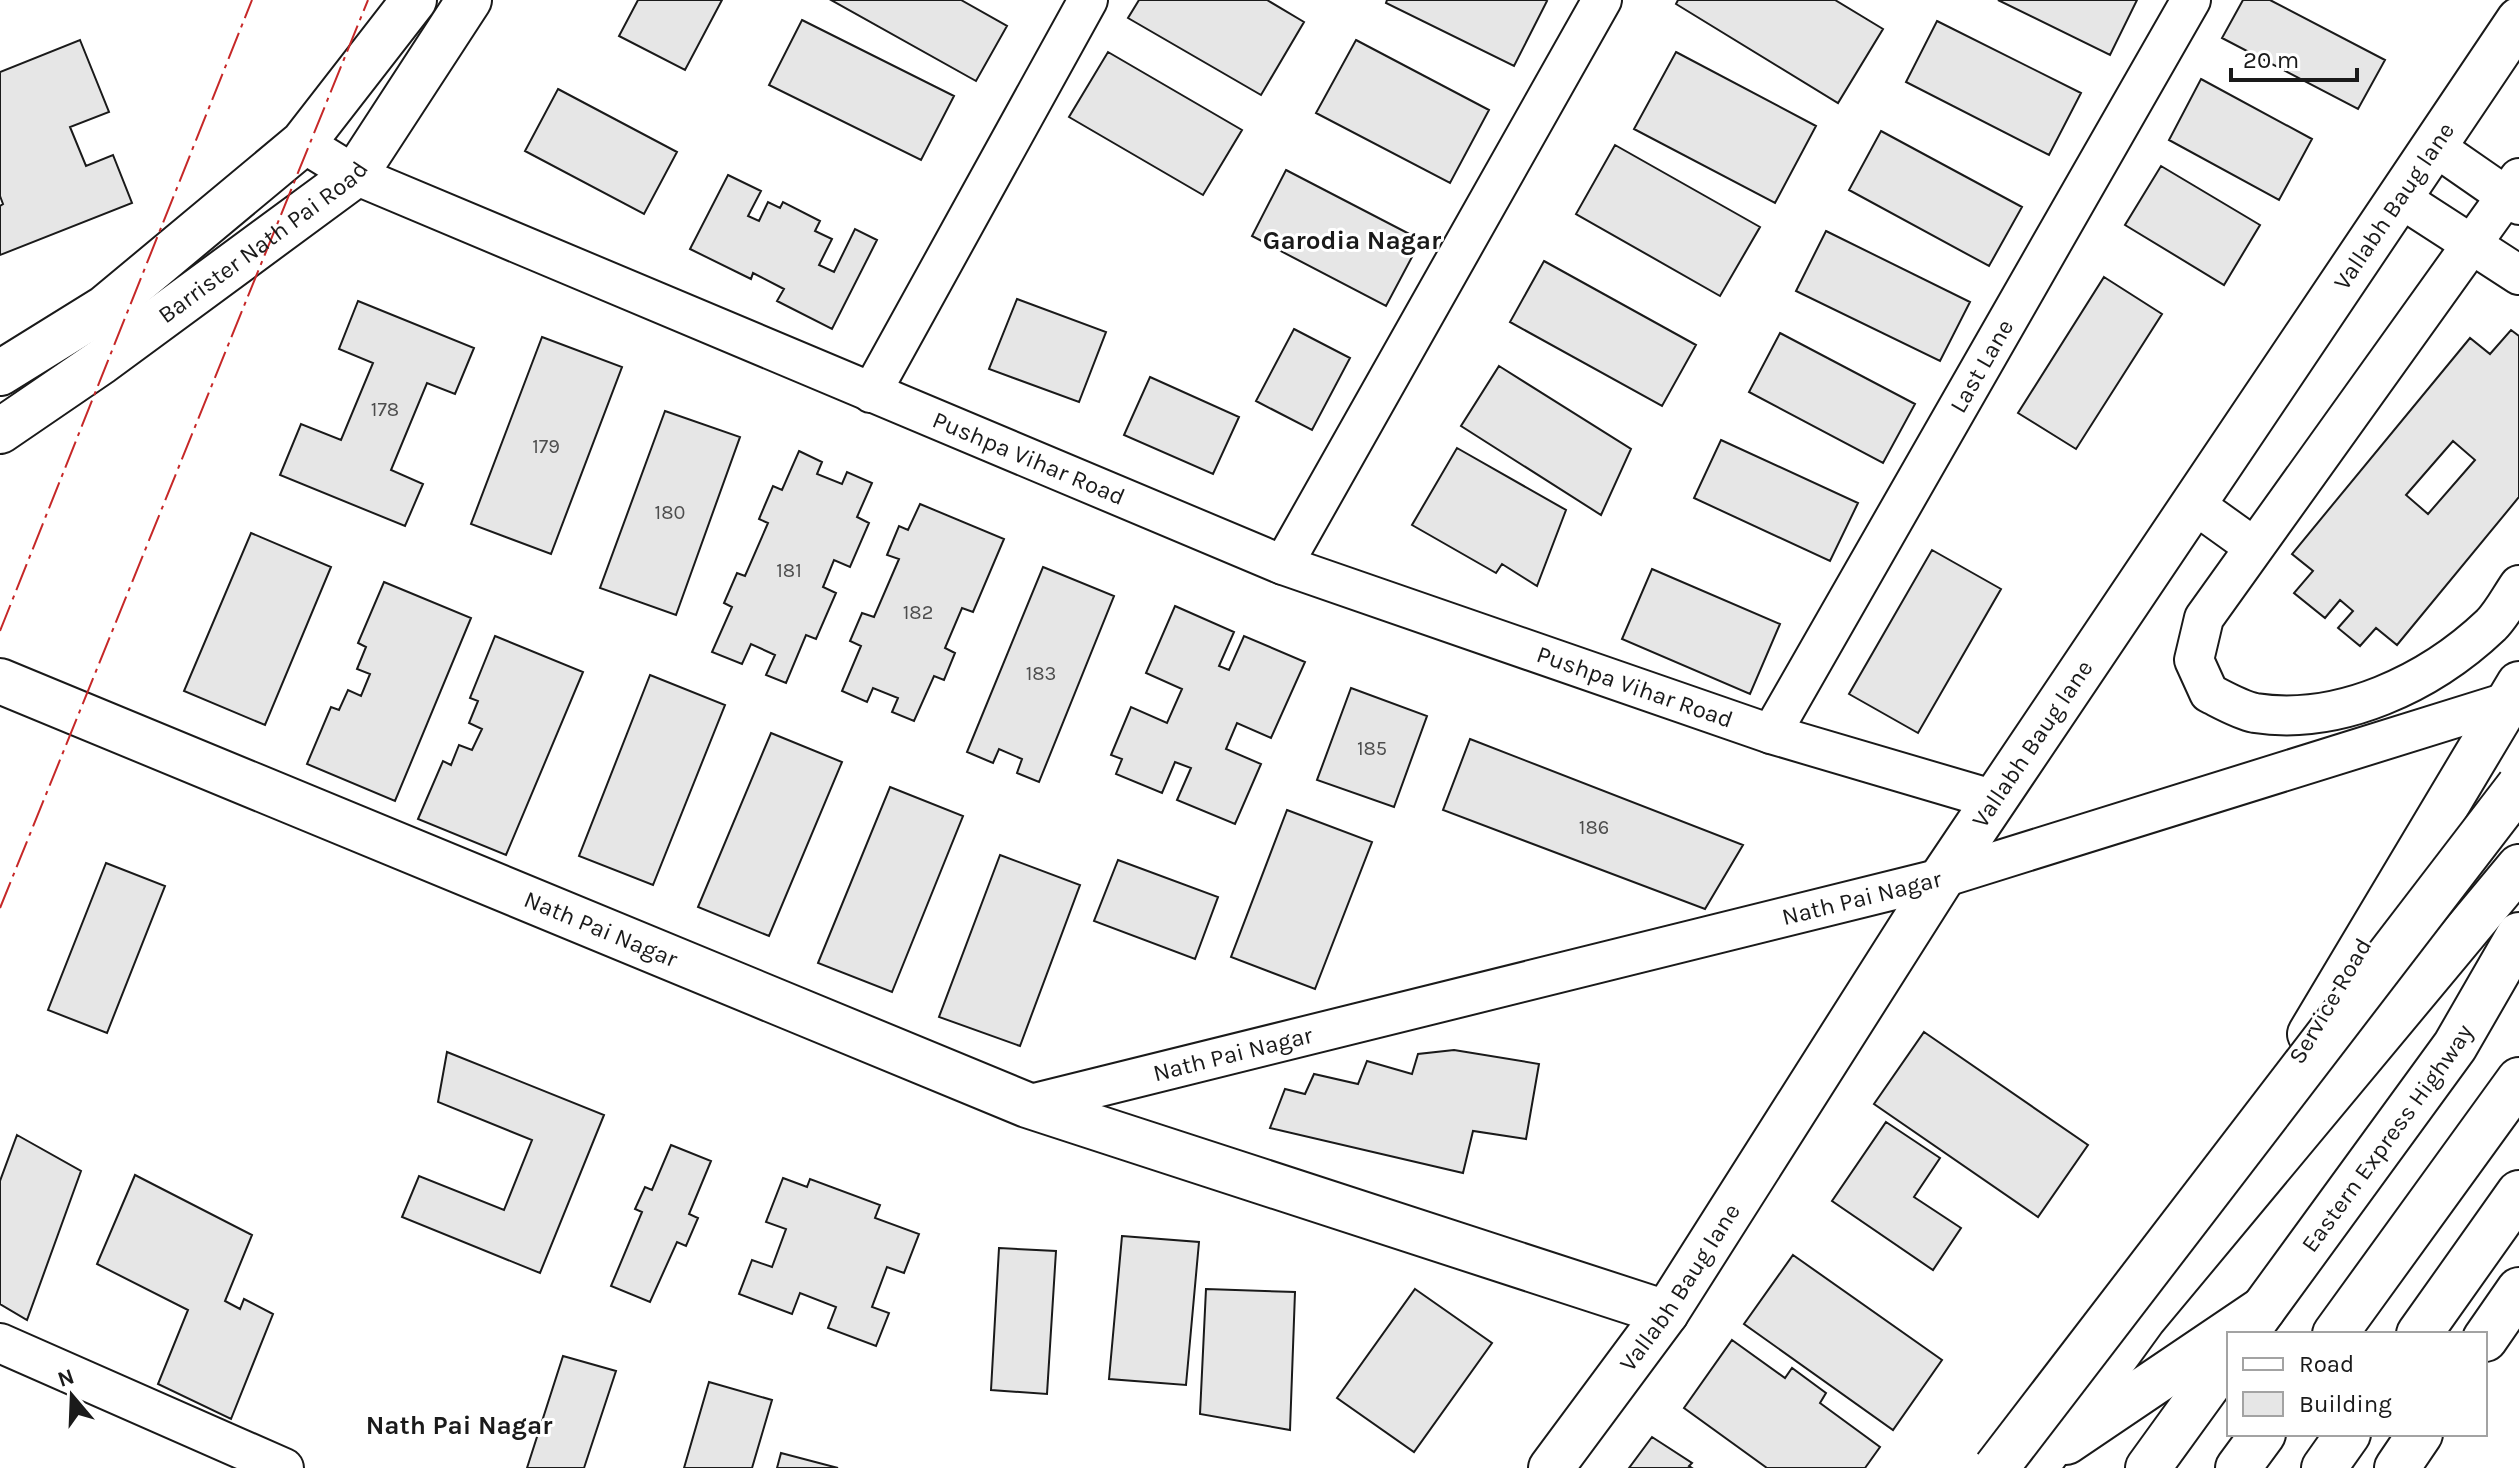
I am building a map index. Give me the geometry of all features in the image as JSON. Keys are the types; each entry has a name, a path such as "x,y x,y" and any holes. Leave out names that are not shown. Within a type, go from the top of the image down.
{"main road":[{"path":"0,373 105,308 303,143 414,0"},
{"name":"Barrister Nath Pai Road","path":"0,431 114,352 355,175 469,0"},
{"name":"Vallabh Baug lane","path":"1551,1468 1666,1313 1942,878 2519,20"},
{"name":"Nath Pai Nagar","path":"0,681 1027,1105"},
{"name":"Service Road","path":"2143,1319 2513,693"},
{"path":"1996,1468 2519,786"},
{"path":"2038,1463 2143,1319 2519,867"},
{"name":"Eastern Express Highway","path":"2254,1322 2455,1046 2519,935"},
{"path":"2336,1332 2519,1080"},
{"path":"1027,1105 1666,1313"},
{"path":"2420,1332 2519,1193"},
{"path":"2487,1336 2519,1290"},
{"name":"Eastern Express Highway","path":"2038,1463 2227,1340"},
{"path":"2148,1468 2227,1359"},
{"path":"2238,1468 2262,1436"},
{"path":"2324,1468 2347,1436"},
{"path":"2397,1468 2419,1436"}],"street":[{"path":"871,393 1088,0"},
{"path":"1283,565 1602,0"},
{"name":"Last Lane","path":"1771,734 2191,0"},
{"name":"Pushpa Vihar Road","path":"303,143 355,175 1283,565 1771,734 1995,800"},
{"path":"2434,146 2515,193 2472,244 2204,618 2194,660 2209,693 2252,712 2305,716 2371,701 2443,665 2493,623 2519,585"},
{"path":"2400,198 2519,275"},
{"path":"2194,504 2254,547"},
{"name":"Nath Pai Nagar","path":"1027,1105 1942,878 2513,693"},
{"path":"0,1343 284,1468"}],"building":[{"path":"638,0 722,0 685,70 619,36"},
{"path":"831,0 961,0 1007,26 976,81"},
{"path":"1139,0 1267,0 1304,22 1261,95 1128,18"},
{"path":"1387,0 1547,1 1514,66 1386,3"},
{"path":"1678,0 1835,0 1883,29 1838,103 1676,4"},
{"path":"1998,0 2137,0 2110,55"},
{"path":"2243,0 2270,0 2385,60 2358,109 2222,38"},
{"path":"802,20 954,96 921,160 769,85"},
{"path":"1937,21 2081,93 2049,155 1906,82"},
{"path":"80,40 109,112 70,127 86,166 113,155 132,203 0,255 0,206 3,204 0,196 0,72"},
{"path":"1356,40 1489,110 1450,183 1316,113"},
{"path":"1108,52 1242,130 1203,195 1069,117"},
{"path":"1676,52 1816,126 1775,203 1634,129"},
{"path":"2201,79 2312,139 2279,200 2169,140"},
{"path":"558,89 677,152 644,214 525,151"},
{"path":"1881,131 2022,207 1989,266 1849,190"},
{"path":"1615,145 1760,227 1720,296 1576,214"},
{"path":"2161,166 2260,225 2224,285 2125,225"},
{"path":"1286,170 1421,240 1386,306 1252,236"},
{"path":"728,175 761,191 748,216 759,221 768,202 780,208 783,202 820,221 815,231 832,239 819,265 834,272 855,229 877,240 832,329 777,301 784,289 753,273 751,279 690,249"},
{"path":"1826,231 1970,302 1940,361 1796,291"},
{"path":"1544,261 1696,345 1662,406 1510,322"},
{"path":"2104,277 2162,314 2076,449 2018,413"},
{"path":"1017,299 1106,332 1079,402 989,369"},
{"path":"358,301 474,348 455,394 427,383 391,470 423,484 405,526 280,475 301,424 341,440 373,363 339,349"},
{"path":"1294,329 1350,358 1312,430 1256,401"},
{"path":"2511,330 2519,336 2519,497 2397,645 2376,628 2360,646 2338,628 2353,611 2340,600 2325,618 2294,593 2313,571 2292,554 2470,338 2490,354","holes":["2453,441 2475,460 2428,514 2406,495"]},
{"path":"1780,333 1915,404 1883,463 1749,392"},
{"path":"542,337 622,367 551,554 471,524"},
{"path":"1499,366 1631,449 1601,515 1461,426"},
{"path":"1150,377 1239,417 1213,474 1124,435"},
{"path":"665,411 740,437 676,615 600,588"},
{"path":"1721,440 1858,503 1830,561 1694,498"},
{"path":"1457,448 1566,510 1537,586 1502,564 1496,573 1412,525"},
{"path":"799,451 822,462 817,474 842,484 847,472 872,483 857,517 869,523 850,567 834,560 823,587 836,593 816,639 806,635 786,683 766,675 775,655 751,644 742,664 712,652 732,607 724,603 737,573 745,576 768,523 759,519 773,486 782,490"},
{"path":"920,504 1004,539 973,612 962,608 945,648 955,653 944,680 934,676 914,721 892,712 898,698 873,688 867,702 842,691 861,646 850,641 862,613 874,617 899,559 887,555 899,526 908,530"},
{"path":"251,533 331,567 265,725 184,691"},
{"path":"1932,550 2001,589 1918,733 1849,694"},
{"path":"1043,567 1114,596 1039,782 1017,773 1022,759 999,749 993,763 967,752"},
{"path":"1652,569 1780,624 1750,694 1622,639"},
{"path":"384,582 471,618 395,801 307,764 331,707 339,710 348,690 361,696 370,674 357,669 366,647 358,643"},
{"path":"1175,606 1234,632 1219,666 1229,670 1244,636 1305,662 1271,738 1237,723 1226,749 1261,764 1235,824 1177,800 1191,768 1175,762 1162,793 1116,774 1122,759 1111,755 1131,707 1167,723 1182,689 1146,673"},
{"path":"495,636 583,672 506,855 418,819 443,761 451,765 459,745 472,750 482,729 469,723 478,701 470,698"},
{"path":"650,675 725,705 653,885 579,856"},
{"path":"1351,688 1427,716 1394,807 1317,780"},
{"path":"771,733 842,762 769,936 698,907"},
{"path":"1470,739 1743,845 1705,909 1443,810"},
{"path":"890,787 963,816 892,992 818,963"},
{"path":"1287,810 1372,842 1315,989 1231,957"},
{"path":"1000,855 1080,885 1020,1046 939,1017"},
{"path":"1118,860 1218,897 1195,959 1094,921"},
{"path":"106,863 165,886 107,1033 48,1010"},
{"path":"1924,1032 2088,1145 2038,1217 1874,1104"},
{"path":"1454,1050 1539,1064 1526,1139 1473,1131 1463,1173 1270,1128 1285,1089 1305,1094 1314,1074 1358,1084 1367,1061 1412,1074 1418,1054"},
{"path":"447,1052 604,1115 540,1273 402,1217 419,1176 504,1210 532,1140 438,1102"},
{"path":"1886,1122 1940,1158 1914,1197 1961,1228 1933,1270 1832,1201"},
{"path":"17,1135 81,1171 27,1320 0,1304 0,1181"},
{"path":"671,1145 711,1161 689,1214 698,1218 686,1246 677,1242 650,1302 611,1286 642,1212 635,1209 645,1187 652,1190"},
{"path":"135,1175 252,1235 225,1301 240,1309 244,1299 273,1314 231,1419 158,1384 188,1310 97,1264"},
{"path":"783,1178 807,1187 810,1179 880,1205 875,1218 919,1234 904,1273 887,1267 872,1307 889,1313 876,1346 828,1328 836,1307 800,1293 792,1314 739,1294 752,1260 772,1267 786,1229 766,1222"},
{"path":"1122,1236 1199,1242 1186,1385 1109,1379"},
{"path":"999,1248 1056,1251 1047,1394 991,1390"},
{"path":"1793,1255 1942,1360 1893,1430 1744,1324"},
{"path":"1206,1289 1295,1292 1290,1430 1200,1414"},
{"path":"1415,1289 1492,1343 1414,1452 1337,1398"},
{"path":"1732,1340 1785,1378 1792,1368 1826,1393 1820,1403 1880,1447 1865,1468 1767,1468 1684,1408"},
{"path":"563,1356 616,1371 584,1468 527,1468"},
{"path":"709,1382 772,1400 752,1468 684,1468"},
{"path":"1652,1437 1692,1463 1689,1466 1692,1468 1629,1468"},
{"path":"781,1453 838,1468 777,1468"}],"power":[{"path":"0,631 252,0"},
{"path":"0,908 368,0"}],"district":[{"name":"Garodia Nagar","path":"1352,240"},
{"name":"Nath Pai Nagar","path":"459,1425"}]}
